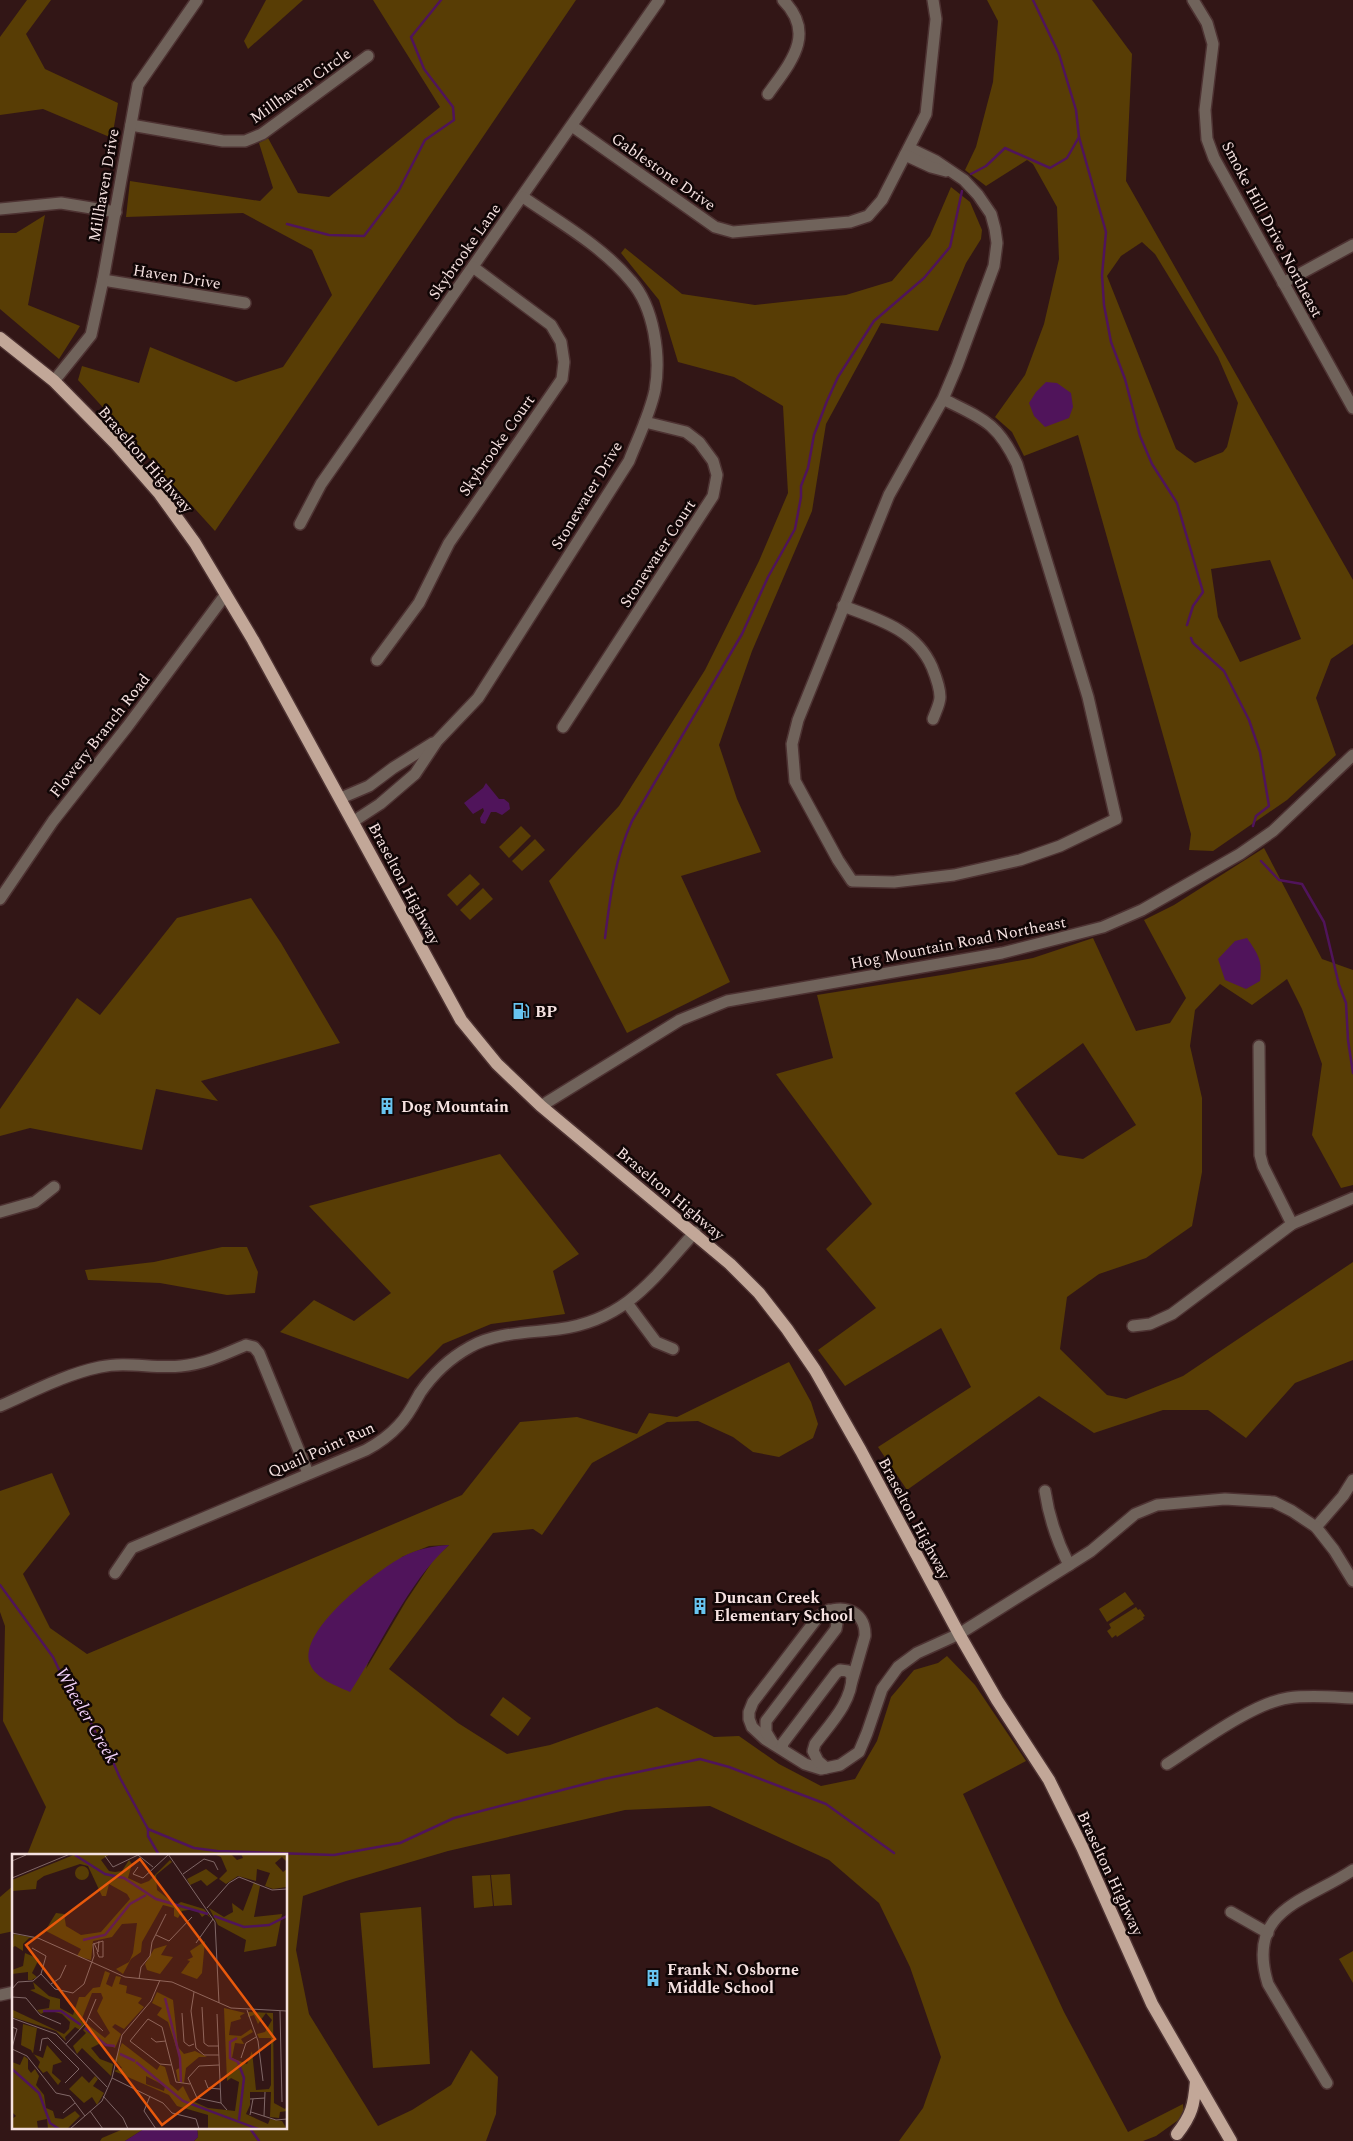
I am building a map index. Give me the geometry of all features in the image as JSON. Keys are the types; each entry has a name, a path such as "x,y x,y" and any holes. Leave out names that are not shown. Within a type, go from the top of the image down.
{"main road":[{"name":"Braselton Highway","path":"0,338 54,381 116,444 158,493 195,543 226,594 354,821 461,1020 497,1064 541,1106 695,1232 730,1264 759,1293 815,1370 874,1475 959,1634 997,1700 1048,1780 1082,1847 1152,2004 1231,2141"},
{"path":"1177,2134 1188,2120 1194,2104 1196,2081"}],"street":[{"name":"Millhaven Drive","path":"54,381 91,334 116,212 138,85 197,0"},
{"name":"Skybrooke Lane","path":"300,524 321,484 659,0"},
{"path":"768,94 794,57 801,35 793,10 782,0"},
{"name":"Gablestone Drive","path":"572,126 715,227 733,232 850,222 868,216 882,200 926,114 936,19 933,0"},
{"name":"Smoke Hill Drive Northeast","path":"1192,0 1207,23 1213,44 1205,110 1207,139 1214,158 1353,408"},
{"name":"Millhaven Circle","path":"131,124 223,141 245,141 262,134 368,56"},
{"path":"907,151 936,161 964,180 978,195 990,214 997,243 994,266 957,366 943,399 889,496 798,720 792,744 795,781 838,860 852,881 894,882 954,875 1020,860 1060,846 1116,819 1088,697 1017,464 1006,440 986,420 943,399"},
{"name":"Stonewater Drive","path":"354,821 380,804 415,774 437,741 478,698 629,461 645,422 655,389 656,351 650,313 632,281 604,254 523,197"},
{"path":"0,209 61,203 116,212"},
{"path":"1283,283 1353,245"},
{"name":"Skybrooke Court","path":"376,660 419,603 449,543 562,379 564,362 561,342 551,325 473,268"},
{"name":"Haven Drive","path":"103,280 246,303"},
{"name":"Stonewater Court","path":"563,727 713,496 717,475 713,461 699,442 686,432 645,422"},
{"name":"Flowery Branch Road","path":"0,899 53,821 127,727 226,594"},
{"path":"843,606 889,623 911,637 928,657 937,678 940,698 933,719"},
{"name":"Stonewater Drive","path":"341,798 369,786 393,768 437,741"},
{"name":"Hog Mountain Road Northeast","path":"541,1106 680,1020 727,1001 995,954 1103,927 1142,910 1240,854 1272,831 1353,755"},
{"path":"1259,1046 1260,1155 1263,1166 1292,1224"},
{"path":"0,1212 35,1202 54,1187"},
{"path":"1133,1326 1150,1324 1172,1314 1292,1224 1353,1198"},
{"name":"Quail Point Run","path":"115,1573 132,1548 366,1450 385,1439 401,1424 433,1376 451,1359 472,1346 497,1336 562,1328 590,1322 610,1315 627,1303 656,1276 695,1232"},
{"path":"627,1303 656,1342 673,1349"},
{"path":"0,1406 70,1376 101,1367 132,1364 179,1367 202,1363 246,1345 254,1347 259,1353 308,1473"},
{"path":"1316,1527 1343,1496 1353,1480"},
{"path":"1045,1491 1052,1527 1070,1565"},
{"path":"826,1768 818,1761 813,1751 815,1744 847,1700 865,1636 865,1628 855,1614 846,1609 836,1608 829,1610 818,1617 753,1702 749,1712 752,1727 773,1744 805,1764 821,1769 826,1768 840,1765 858,1752 867,1733 882,1689 898,1667 917,1653 959,1634 1070,1565 1091,1551 1136,1514 1156,1505 1225,1498 1274,1502 1316,1527 1334,1550 1353,1581"},
{"path":"773,1744 766,1732 766,1721 836,1629 837,1623 829,1610"},
{"path":"773,1744 783,1743 840,1670 848,1671 852,1676 852,1680"},
{"path":"1166,1764 1254,1709 1286,1698 1313,1696 1353,1698"},
{"path":"1327,2084 1268,1984 1262,1966 1264,1943 1272,1922 1284,1909 1300,1898 1332,1884 1353,1870"},
{"path":"1231,1912 1268,1933"}],"shaded area":[{"path":"27,0 51,0 26,34 45,69 118,103 112,138 43,109 0,115 0,37"},
{"path":"266,0 303,0 248,49 244,41"},
{"path":"373,0 576,0 215,531 78,380 82,366 139,383 150,347 236,382 283,367 332,295 312,250 243,213 126,217 130,181 260,201 273,188 259,143 268,138 298,193 329,197 440,107"},
{"path":"987,0 1092,0 1132,54 1126,181 1353,580 1353,644 1331,659 1316,698 1336,755 1287,800 1213,851 1189,850 1191,834 1078,435 1024,456 1012,432 995,417 1025,375 1044,324 1059,259 1057,207 1033,164 1027,160 986,186 965,170 976,147 993,82 998,21","holes":["1142,242 1155,254 1218,357 1238,403 1227,447 1223,452 1195,463 1176,449 1107,276 1121,256","1270,560 1301,639 1240,662 1218,617 1211,569"]},
{"path":"951,187 970,202 982,230 981,239 966,263 938,331 881,323 826,424 812,511 752,651 719,745 737,799 761,852 681,876 730,982 627,1033 549,881 619,806 705,670 759,561 788,493 783,406 734,377 678,362 659,300 621,253 625,248 682,294 755,305 846,295 892,281 930,236"},
{"path":"45,215 28,305 80,326 59,359 0,309 0,233 16,233"},
{"path":"1046,382 1057,383 1071,393 1073,407 1069,418 1045,427 1034,416 1029,403"},
{"path":"486,783 499,799 504,799 509,803 510,809 502,815 491,812 485,824 481,823 480,818 484,811 483,808 473,814 464,803 483,788"},
{"path":"521,826 531,836 509,858 499,847"},
{"path":"535,839 545,850 522,871 512,861"},
{"path":"1264,848 1322,959 1353,970 1353,1185 1341,1188 1312,1135 1322,1064 1302,1009 1287,979 1252,1005 1220,984 1195,1010 1190,1046 1202,1098 1202,1172 1192,1226 1146,1258 1099,1274 1067,1297 1060,1349 1107,1395 1126,1399 1183,1376 1353,1262 1353,1360 1295,1383 1246,1438 1208,1410 1163,1410 1094,1433 1039,1396 907,1490 878,1447 971,1387 941,1328 845,1386 818,1350 876,1308 826,1249 872,1204 776,1074 833,1058 817,995 1033,958 1093,938 1136,1031 1170,1023 1186,998 1144,920 1174,905","holes":["1083,1043 1136,1125 1083,1159 1058,1155 1015,1093"]},
{"path":"470,874 480,884 457,906 447,895"},
{"path":"483,888 493,899 470,920 460,910"},
{"path":"251,898 281,943 340,1043 201,1081 218,1101 156,1089 142,1150 30,1128 0,1136 0,1109 77,998 100,1015 177,918"},
{"path":"1247,938 1259,958 1261,974 1260,981 1246,989 1225,980 1218,959 1235,941"},
{"path":"500,1154 579,1254 553,1271 565,1314 491,1324 443,1344 408,1379 280,1332 314,1300 354,1321 391,1293 309,1206"},
{"path":"222,1247 247,1247 258,1272 255,1293 227,1295 160,1283 88,1280 85,1270 154,1262"},
{"path":"789,1362 811,1402 818,1424 813,1438 779,1457 753,1452 733,1437 698,1421 667,1422 592,1463 542,1535 533,1529 493,1533 389,1669 458,1723 507,1754 550,1745 657,1707 714,1737 739,1736 779,1764 821,1786 855,1779 877,1741 891,1697 914,1670 938,1663 947,1656 975,1685 1026,1761 963,1794 1064,2012 1128,2132 1183,2104 1184,2116 1156,2136 1143,2141 899,2141 923,2108 941,2057 910,1967 879,1903 829,1860 710,1806 625,1810 448,1851 346,1881 303,1896 296,1950 309,2014 378,2126 412,2110 451,2085 471,2050 498,2077 496,2114 486,2141 194,2141 198,2137 197,2128 288,2128 288,1854 27,1854 46,1807 3,1721 5,1626 0,1612 0,1491 52,1473 70,1514 23,1574 50,1628 87,1654 462,1495 520,1422 577,1417 637,1434 649,1413 677,1417","holes":["449,1545 434,1559 406,1601 366,1669 402,1557 429,1546"]},
{"path":"449,1545 407,1596 350,1692 317,1674 310,1664 309,1650 315,1635 342,1603 358,1588 402,1557 425,1548"},
{"path":"1125,1592 1134,1604 1107,1622 1099,1609"},
{"path":"1136,1607 1145,1616 1143,1617 1144,1619 1117,1637 1116,1635 1112,1638 1107,1631 1111,1628 1109,1624"},
{"path":"503,1697 531,1718 518,1736 490,1715"},
{"path":"510,1874 512,1905 494,1906 491,1875"},
{"path":"490,1875 493,1906 474,1908 472,1876"},
{"path":"12,1887 12,1931 0,1934 0,1897"},
{"path":"421,1907 430,2064 373,2068 360,1913"},
{"path":"1353,1951 1353,1983 1339,1959"},
{"path":"126,2128 145,2128 125,2141 100,2141 102,2138"},
{"path":"145,2128 197,2128 198,2137 194,2141 125,2141"}],"waterway":[{"path":"287,224 329,235 364,236 399,190 425,140 454,120 453,107 424,69 411,37 441,0"},
{"path":"1033,0 1059,54 1076,110 1079,137 1106,232 1102,275 1104,305 1111,342 1125,379 1140,436 1152,464 1177,503 1203,592 1193,606 1187,625"},
{"path":"971,174 986,166 1005,148 1050,168 1067,158 1079,137"},
{"path":"605,938 614,878 626,835 632,821 742,634 768,577 795,529 801,497 801,486 808,468 814,435 838,377 874,321 924,278 950,247 962,191"},
{"path":"1191,638 1193,643 1224,671 1249,720 1260,752 1269,806 1256,816 1253,826"},
{"path":"1261,861 1279,880 1302,884 1324,922 1339,985 1346,1003 1348,1040 1353,1073"},
{"name":"Wheeler Creek","path":"0,1585 53,1657 62,1676 81,1701 98,1738 107,1748 120,1778 148,1829 148,1836 158,1854"},
{"path":"148,1829 194,1848 217,1851 334,1855 400,1843 454,1818 604,1779 700,1759 729,1767 826,1804 894,1853"},
{"name":"Wheeler Creek","path":"250,2128 259,2141"}],"place":[{"name":"BP","path":"521,1011"},
{"name":"Dog Mountain","path":"387,1106"},
{"name":"Duncan Creek Elementary School","path":"700,1606"},
{"name":"Frank N. Osborne Middle School","path":"653,1978"}]}
